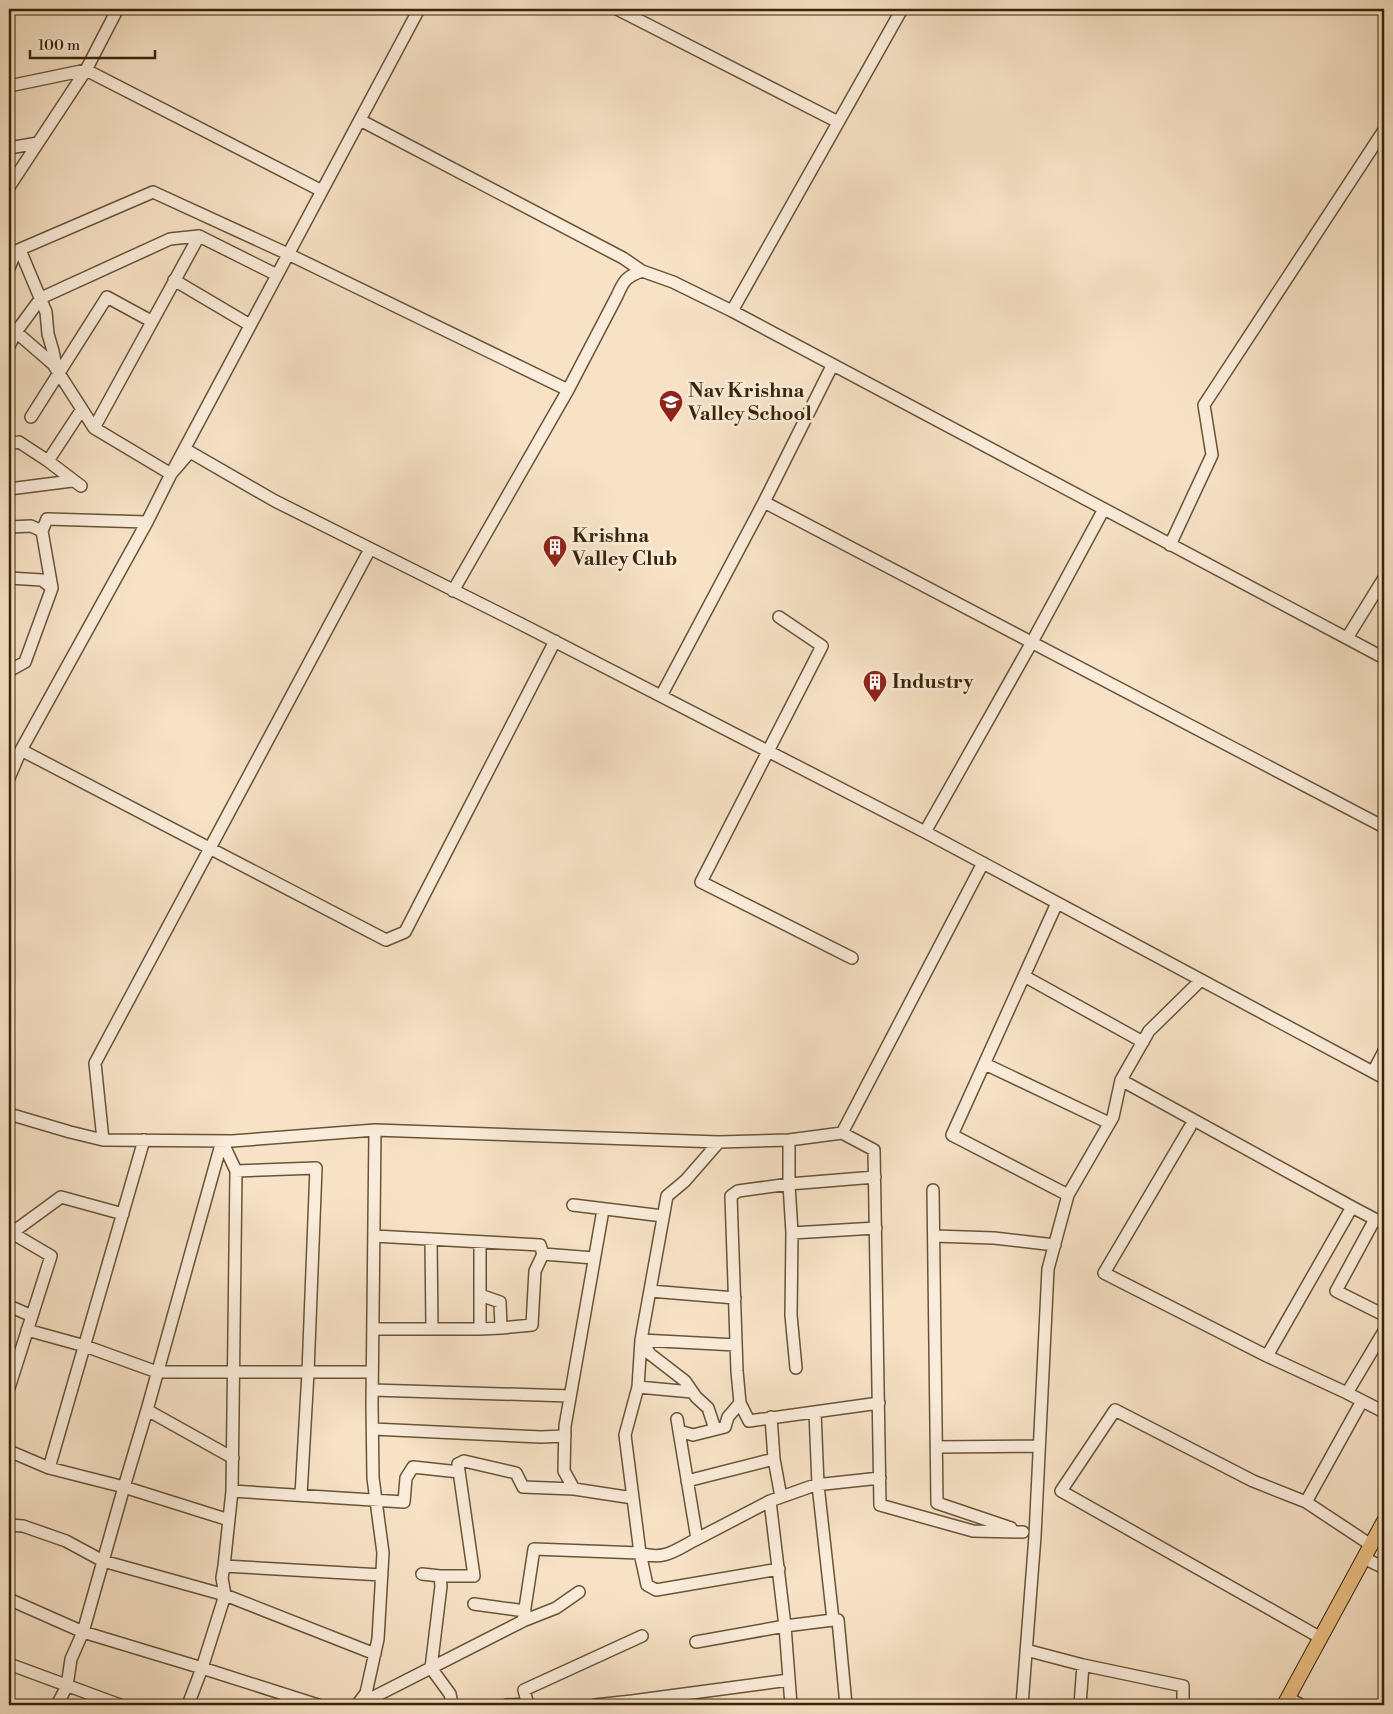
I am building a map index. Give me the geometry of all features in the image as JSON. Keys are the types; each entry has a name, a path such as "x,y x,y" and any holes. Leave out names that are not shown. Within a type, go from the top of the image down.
{"main road":[{"path":"1286,1702 1384,1521"}],"street":[{"path":"9,187 86,70 116,12 113,9"},
{"path":"9,778 21,750 147,522 170,474 419,9"},
{"path":"617,9 838,122"},
{"path":"732,311 902,9"},
{"path":"9,86 86,70 322,191"},
{"path":"360,120 623,258 642,271 673,282 732,311 832,366 1384,658"},
{"path":"1170,545 1212,455 1204,405 1384,130"},
{"path":"9,148 38,143"},
{"path":"9,268 16,251 153,192 288,254 568,390"},
{"path":"9,346 12,330 41,298 170,239 199,236 277,275"},
{"path":"94,428 199,236"},
{"path":"20,250 46,312 48,334 58,371"},
{"path":"453,591 568,390 623,282 629,276 642,271"},
{"path":"174,280 250,325"},
{"path":"31,417 58,371 107,297 151,321"},
{"path":"12,330 53,364 94,428 170,474"},
{"path":"661,696 764,502 832,366"},
{"path":"48,461 82,409"},
{"path":"9,444 19,442 48,461 76,484 9,489"},
{"path":"170,474 190,452 275,501 555,641 925,832 1384,1078"},
{"path":"764,502 1384,827"},
{"path":"925,832 1104,509"},
{"path":"9,671 25,662 52,588 42,531 46,519 147,522"},
{"path":"9,527 31,526 42,531"},
{"path":"103,1140 95,1063 370,549"},
{"path":"9,578 42,580 52,588"},
{"path":"1347,638 1384,578"},
{"path":"778,617 822,646 702,882 852,958"},
{"path":"21,750 386,940 405,932 555,641"},
{"path":"842,1133 983,863"},
{"path":"1057,903 952,1135 1068,1195"},
{"path":"1024,976 1143,1042"},
{"path":"1022,1705 1026,1650 1029,1534 1039,1446 1048,1269 1068,1195 1113,1117 1121,1080 1149,1031 1201,980"},
{"path":"1373,1072 1384,1051"},
{"path":"985,1064 1109,1123"},
{"path":"1121,1080 1380,1221 1336,1291 1384,1315"},
{"path":"9,1114 103,1140 222,1141 375,1130 719,1142 789,1140 842,1133 874,1150 880,1505 973,1531 1029,1534"},
{"path":"1190,1127 1104,1273 1267,1356 1384,1412"},
{"path":"358,1705 366,1693 378,1639 384,1553 374,1478 372,1390 375,1130"},
{"path":"50,1468 144,1140"},
{"path":"789,1140 792,1233 791,1315 796,1368"},
{"path":"188,1705 225,1595 222,1578 232,1490 236,1171 222,1141"},
{"path":"57,1705 67,1686 71,1658 82,1632 103,1561 222,1141"},
{"path":"719,1142 685,1181 667,1196 663,1216 641,1340 638,1387 625,1435 640,1553 647,1585 656,1590 779,1569"},
{"path":"236,1171 316,1168 301,1495"},
{"path":"874,1177 789,1184 738,1191 731,1196 736,1371 740,1403 749,1421 879,1402"},
{"path":"933,1190 937,1502 1029,1534"},
{"path":"9,1388 51,1256 10,1234 61,1196 123,1214"},
{"path":"573,1205 663,1216"},
{"path":"1267,1356 1352,1207"},
{"path":"574,1489 564,1471 565,1436 570,1396 603,1210"},
{"path":"792,1233 876,1228"},
{"path":"374,1236 540,1245 544,1254"},
{"path":"934,1236 994,1238 1055,1245"},
{"path":"431,1239 432,1329"},
{"path":"480,1242 480,1330"},
{"path":"372,1329 480,1330 532,1326 535,1271 544,1254"},
{"path":"544,1254 594,1258"},
{"path":"650,1290 734,1298"},
{"path":"480,1295 500,1302 501,1328"},
{"path":"9,1306 32,1316"},
{"path":"27,1330 85,1346 156,1372 372,1372"},
{"path":"1347,1394 1384,1331"},
{"path":"641,1340 736,1345"},
{"path":"641,1340 650,1354 685,1381 692,1392 708,1408 715,1430"},
{"path":"638,1387 692,1392"},
{"path":"372,1390 570,1396"},
{"path":"1306,1502 1362,1401"},
{"path":"679,1431 693,1434 725,1427 728,1417 740,1403"},
{"path":"147,1410 232,1458"},
{"path":"1321,1638 1061,1491 1115,1410 1253,1481 1306,1502 1371,1545"},
{"path":"815,1412 818,1484 833,1620"},
{"path":"771,1418 774,1460 781,1497"},
{"path":"677,1419 697,1539"},
{"path":"373,1429 541,1437 565,1436"},
{"path":"937,1447 1039,1446"},
{"path":"9,1451 50,1468 124,1487 229,1520"},
{"path":"687,1482 774,1460"},
{"path":"422,1574 474,1576 458,1464 464,1461 516,1473 523,1487 574,1489 633,1498"},
{"path":"232,1490 404,1502 406,1478 413,1467 459,1472"},
{"path":"524,1616 534,1549 668,1555 781,1497 818,1484 880,1478"},
{"path":"770,1501 785,1626 791,1705"},
{"path":"9,1525 22,1526 66,1541 103,1561 225,1595 375,1654"},
{"path":"1364,1558 1384,1568"},
{"path":"224,1566 382,1576"},
{"path":"440,1576 441,1586 431,1668 450,1694 452,1705"},
{"path":"358,1705 431,1668 524,1616 556,1608 579,1592"},
{"path":"13,1601 82,1632 318,1705"},
{"path":"474,1604 524,1616"},
{"path":"696,1642 785,1626 838,1620 846,1705"},
{"path":"506,1705 528,1705 524,1690 642,1636"},
{"path":"1026,1650 1083,1665 1182,1686 1183,1705"},
{"path":"1080,1705 1083,1665"},
{"path":"10,1666 120,1705"},
{"path":"596,1705 789,1680"},
{"path":"1286,1702 1301,1705"}],"place":[{"name":"Nav Krishna Valley School","path":"671,423"},
{"name":"Krishna Valley Club","path":"555,568"},
{"name":"Industry","path":"875,703"}]}
